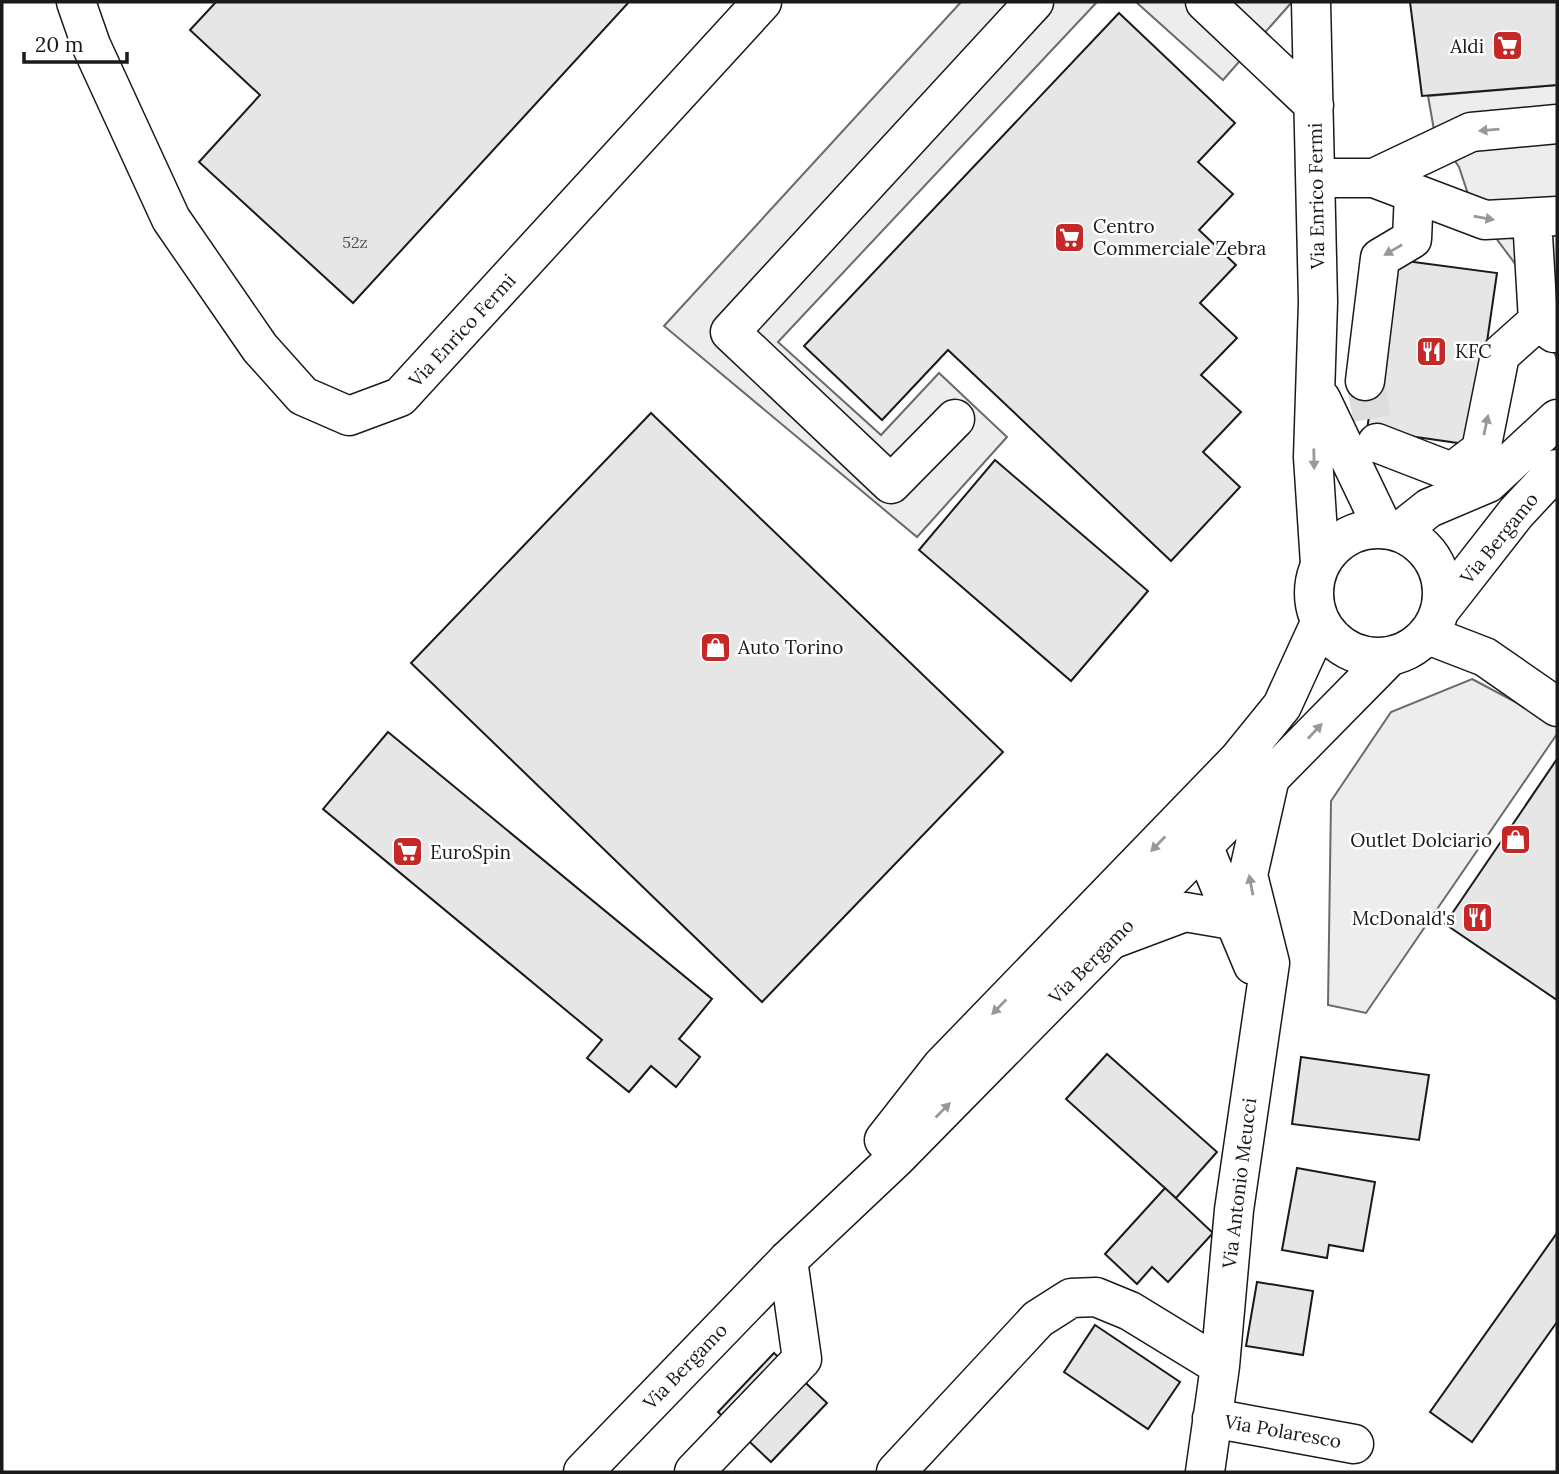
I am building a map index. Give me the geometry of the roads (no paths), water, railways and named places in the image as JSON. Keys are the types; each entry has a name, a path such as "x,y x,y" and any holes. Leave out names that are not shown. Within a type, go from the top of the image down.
{"street":[{"name":"Via Enrico Fermi","path":"76,2 91,45 171,219 260,348 303,396 349,416 400,397 762,2"},
{"path":"955,419 891,484 730,332 1034,2"},
{"path":"1205,2 1314,105"},
{"name":"Via Enrico Fermi","path":"1310,2 1316,178 1317,390 1313,457 1320,564"},
{"path":"1374,178 1471,132 1557,124"},
{"path":"1316,178 1374,178 1486,220 1545,217 1548,325 1500,355 1481,450 1452,472 1377,443"},
{"path":"1365,381 1380,258 1412,239 1414,193"},
{"name":"Via Enrico Fermi","path":"1317,390 1340,444 1392,530"},
{"path":"1392,530 1432,559 1442,581 1435,622 1407,652 1388,658 1360,654 1337,641 1320,624 1313,587 1320,564 1341,541 1366,530 1392,530 1429,508 1488,483 1557,419"},
{"name":"Via Bergamo","path":"1435,622 1517,513 1557,469"},
{"path":"1435,622 1557,707"},
{"name":"Via Bergamo","path":"788,1260 942,1066 1239,759 1282,706 1320,624"},
{"name":"Via Bergamo","path":"583,1472 788,1260 896,1158 1269,782 1320,725 1388,658"},
{"path":"1204,848 1202,830 1239,759"},
{"name":"Via Antonio Meucci","path":"1220,1366 1234,1210 1270,963 1248,875 1269,782"},
{"name":"Via Antonio Meucci","path":"1204,848 1232,920 1254,966 1264,1000"},
{"path":"1113,939 1185,912 1232,920"},
{"path":"694,1472 802,1359 788,1260"},
{"path":"896,1472 1038,1319 1071,1298 1096,1297 1130,1311 1220,1366"},
{"name":"Via Polaresco","path":"1205,1472 1220,1366"},
{"name":"Via Polaresco","path":"1212,1418 1354,1444"}],"tunnel":[{"path":"1365,381 1377,443"}],"place":[{"name":"Aldi","path":"1507,46"},
{"name":"Centro Commerciale Zebra","path":"1070,237"},
{"name":"KFC","path":"1432,351"},
{"name":"Auto Torino","path":"715,647"},
{"name":"Outlet Dolciario","path":"1515,840"},
{"name":"EuroSpin","path":"407,852"},
{"name":"McDonald's","path":"1478,918"}]}
